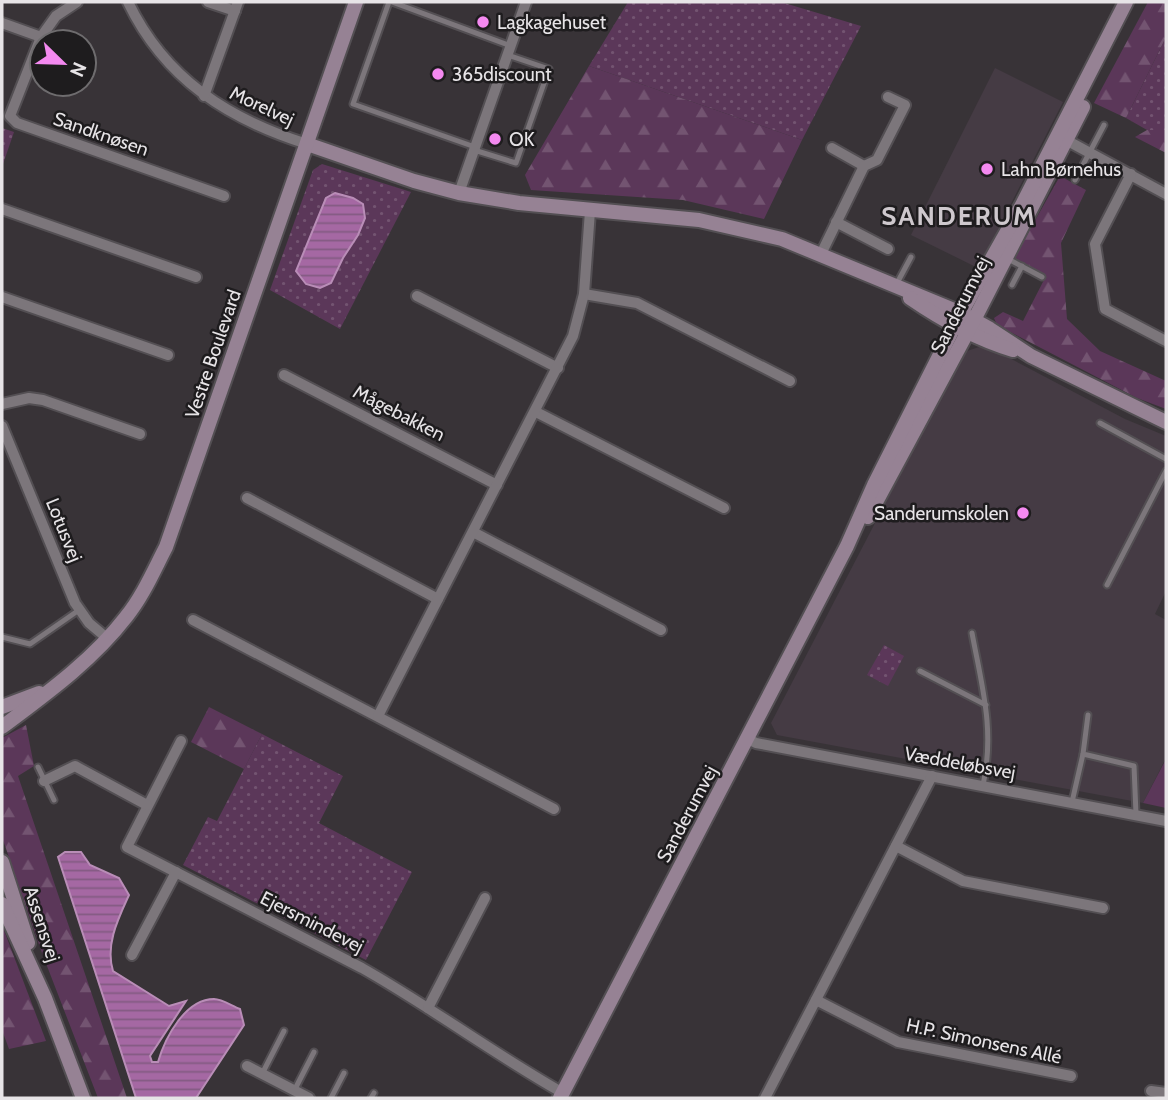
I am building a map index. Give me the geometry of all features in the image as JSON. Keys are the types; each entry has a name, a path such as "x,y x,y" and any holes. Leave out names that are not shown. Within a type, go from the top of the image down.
{"street":[{"name":"Sandknøsen","path":"47,28 56,16 77,2"},
{"name":"Morelvej","path":"128,2 134,16 163,56 204,96 251,123 307,144"},
{"name":"Morelvej","path":"204,96 236,7 208,2"},
{"name":"Vestre Boulevard","path":"2,727 90,657 108,639 128,615 166,547 356,2"},
{"path":"459,193 526,2"},
{"name":"Sanderumvej","path":"562,1096 847,546 874,485 964,323 1126,2"},
{"name":"Sanderumvej","path":"964,323 1006,258 1137,2"},
{"path":"2,23 28,32"},
{"name":"Sandknøsen","path":"28,70 10,116 16,123 223,196"},
{"path":"821,254 864,166 877,160 905,105 888,97"},
{"path":"1066,140 1166,194"},
{"path":"307,144 414,181 459,193 590,211 699,220 756,232 821,254 891,283 964,323 1166,422"},
{"path":"832,148 864,166"},
{"path":"1131,174 1095,244 1104,309 1166,341"},
{"path":"2,209 196,277"},
{"path":"378,716 573,336 584,294 590,211"},
{"path":"836,222 888,249"},
{"path":"584,294 637,303 790,381"},
{"path":"417,296 558,368"},
{"path":"2,297 168,355"},
{"name":"Mågebakken","path":"284,375 497,485"},
{"path":"2,404 29,398 43,400 140,434"},
{"path":"536,412 724,508"},
{"name":"Lotusvej","path":"2,426 79,610 89,623 108,639"},
{"path":"247,498 438,599"},
{"path":"473,532 661,630"},
{"path":"193,620 554,809"},
{"name":"Vestre Boulevard","path":"2,707 53,687"},
{"name":"Væddeløbsvej","path":"748,739 756,743 1166,821"},
{"name":"Ejersmindevej","path":"181,741 127,846 362,968 562,1096"},
{"path":"44,781 75,766 148,804"},
{"path":"765,1098 932,776"},
{"path":"896,846 962,881 1103,908"},
{"name":"Assensvej","path":"2,862 45,998 83,1098"},
{"path":"132,955 176,872"},
{"path":"2,877 18,910"},
{"path":"428,1008 485,898"},
{"name":"Assensvej","path":"2,904 45,998"},
{"name":"H.P. Simonsens Allé","path":"816,1000 898,1042 1072,1076"},
{"path":"247,1066 309,1098"},
{"path":"1152,1091 1166,1093"}],"lane":[{"path":"390,2 404,4 549,69 516,163 353,104 390,2"},
{"path":"1075,180 1104,125"},
{"path":"891,283 911,257"},
{"path":"1006,258 1042,277"},
{"path":"1013,285 1022,266"},
{"path":"1100,423 1166,459"},
{"path":"1107,585 1166,471"},
{"path":"2,637 30,644 79,610"},
{"path":"972,632 989,735 983,785"},
{"path":"920,671 986,705"},
{"path":"1072,803 1088,715"},
{"path":"1083,754 1135,766 1136,815"},
{"path":"38,767 54,800"},
{"path":"262,1074 284,1031"},
{"path":"294,1091 314,1052"},
{"path":"331,1098 344,1073"}],"shaded area":[{"name":"Lahn Børnehus","path":"995,68 1063,102 978,268 911,235"},
{"path":"335,193 363,204 365,218 331,283 320,288 306,284 296,271 326,198"},
{"name":"Sanderumskolen","path":"985,345 1125,419 1166,436 1166,591 1155,614 1166,620 1166,758 1143,803 777,735 771,723 964,352"},
{"path":"65,852 81,852 90,865 119,878 129,895 112,942 113,971 169,1006 186,1001 150,1056 152,1062 158,1062 171,1032 194,1005 214,999 240,1009 244,1025 196,1098 136,1098 58,857"}],"green space":[{"path":"628,2 781,2 861,26 802,140 589,66"},
{"path":"1148,2 1166,3 1166,37 1126,118 1094,103"},
{"path":"1166,37 1166,130 1147,130 1126,118"},
{"path":"589,66 802,140 764,219 683,200 531,190 525,175"},
{"path":"2,128 14,132 2,167"},
{"path":"1147,130 1166,130 1166,153 1135,137"},
{"path":"322,164 411,192 340,329 270,290 313,170"},
{"path":"1060,176 1086,190 1061,243 1067,319 1100,351 1166,381 1166,409 1137,398 997,325 994,318 1003,312 1023,321 1046,276 1014,258"},
{"path":"884,645 904,656 888,686 867,675"},
{"path":"209,707 262,734 244,769 191,742"},
{"path":"26,725 34,766 18,776 127,1098 98,1098 42,953 2,837 2,738"},
{"path":"262,734 343,776 319,823 412,872 366,960 183,865 208,817 217,821"},
{"path":"1166,759 1166,808 1143,803"},
{"path":"2,925 46,1041 9,1049 2,1030"}],"place":[{"name":"Lagkagehuset","path":"483,22"},
{"name":"365discount","path":"438,74"},
{"name":"OK","path":"495,139"},
{"name":"Lahn Børnehus","path":"987,169"},
{"name":"Sanderumskolen","path":"1023,513"}],"district":[{"name":"SANDERUM","path":"959,216"}]}
